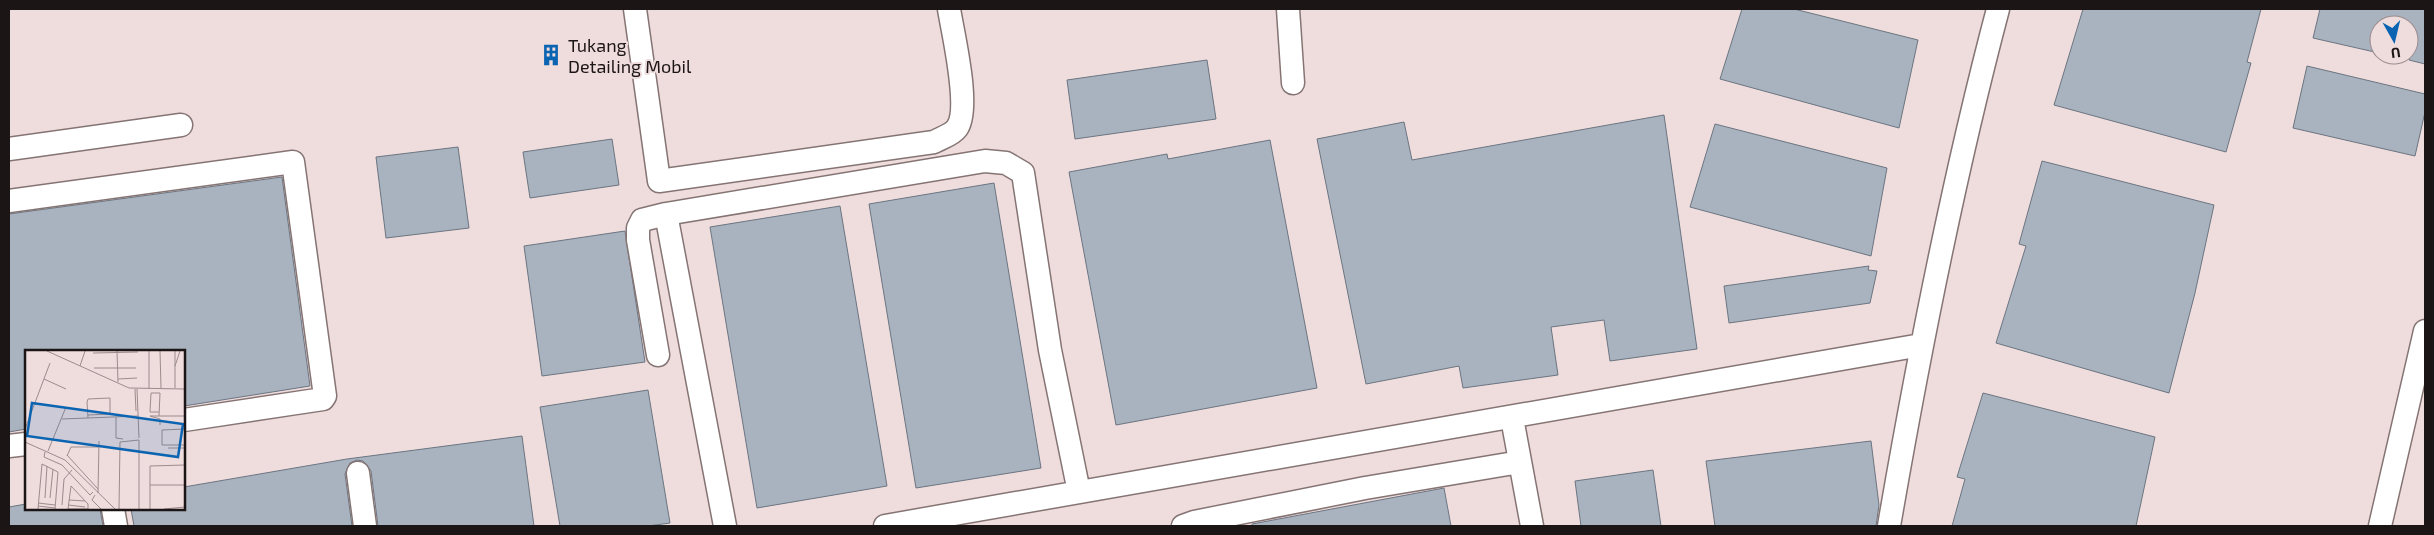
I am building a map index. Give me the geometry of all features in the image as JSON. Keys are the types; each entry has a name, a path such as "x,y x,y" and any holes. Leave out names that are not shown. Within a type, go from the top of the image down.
{"lane":[{"path":"634,9 659,182 934,142 947,136 957,128 963,101 949,9"},
{"path":"1288,9 1293,83"},
{"path":"1889,526 1921,345 1976,94 1998,9"},
{"path":"9,148 181,125"},
{"path":"658,355 637,233 642,220 666,214 986,161 1006,163 1022,173 1050,350 1079,492"},
{"path":"9,201 293,162 325,396 323,399 185,420"},
{"path":"666,214 725,526"},
{"path":"2380,526 2425,331"},
{"path":"885,526 1512,418 1921,345"},
{"path":"1512,418 1532,526"},
{"path":"9,446 25,444"},
{"path":"1183,526 1194,522 1365,488 1520,462"},
{"path":"358,472 365,526"},
{"path":"113,510 116,526"}],"building":[{"path":"1742,9 1794,9 1918,40 1899,128 1720,79"},
{"path":"2083,9 2261,9 2247,62 2251,63 2226,152 2054,105"},
{"path":"2320,9 2425,9 2425,64 2419,62 2419,15 2369,15 2369,51 2313,38"},
{"path":"1207,60 1216,119 1075,139 1067,80"},
{"path":"2307,66 2425,94 2425,112 2415,156 2293,128"},
{"path":"1664,115 1697,349 1610,361 1604,320 1551,327 1558,375 1463,388 1459,366 1366,384 1317,139 1404,122 1412,160"},
{"path":"1715,124 1887,168 1871,256 1690,207"},
{"path":"612,139 619,185 530,198 523,152"},
{"path":"1270,140 1317,388 1116,425 1069,172 1167,154 1168,159"},
{"path":"458,147 469,228 386,238 376,157"},
{"path":"2042,161 2214,205 2195,293 2169,393 1996,343 2026,246 2019,244"},
{"path":"282,177 310,386 185,406 185,350 25,350 25,429 9,432 9,214"},
{"path":"994,183 1041,468 916,488 869,204"},
{"path":"840,206 887,486 757,508 710,227"},
{"path":"625,231 645,362 542,376 524,246"},
{"path":"1869,266 1868,270 1877,271 1870,303 1729,323 1724,286"},
{"path":"648,390 670,523 648,526 560,526 540,407"},
{"path":"1983,393 2155,437 2136,526 1952,526 1965,479 1957,477"},
{"path":"522,436 534,526 378,526 371,471 363,461 357,460 350,463 345,474 352,526 134,526 131,510 185,510 185,487 347,459"},
{"path":"1871,441 1879,505 1876,526 1715,526 1706,461"},
{"path":"1653,470 1661,526 1581,526 1575,481"},
{"path":"1444,488 1451,526 1252,526 1252,524"},
{"path":"25,504 25,510 100,510 103,526 9,526 9,507"}],"place":[{"name":"Tukang Detailing Mobil","path":"551,55"}]}
